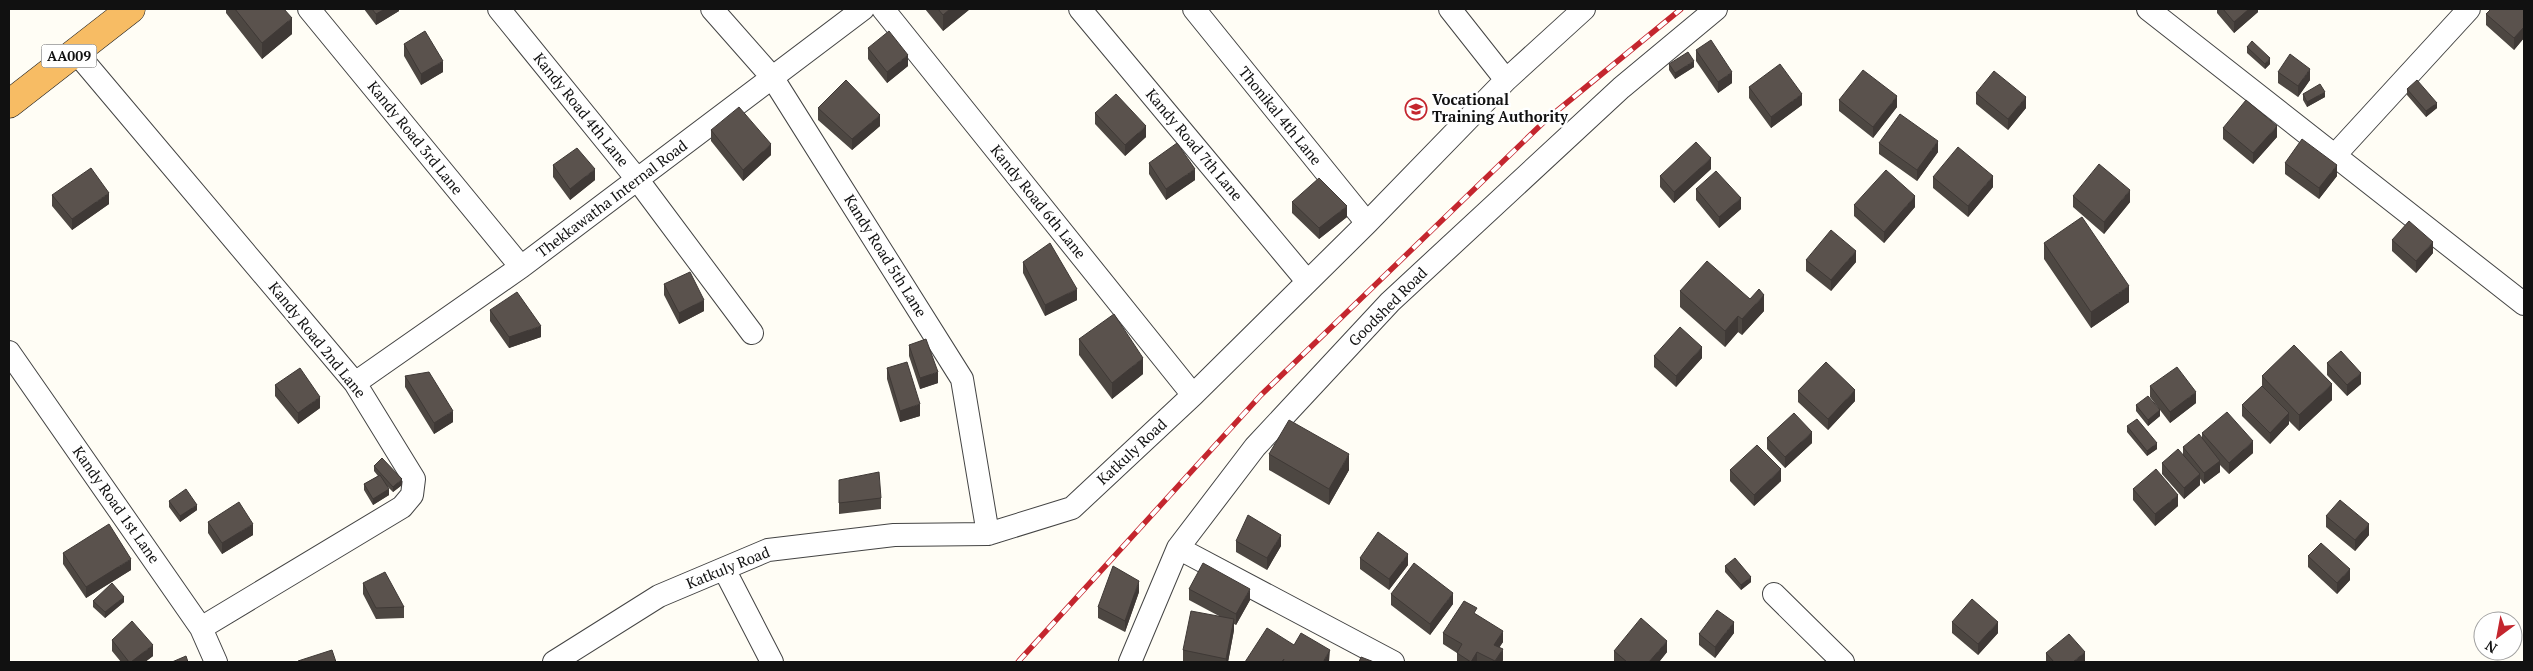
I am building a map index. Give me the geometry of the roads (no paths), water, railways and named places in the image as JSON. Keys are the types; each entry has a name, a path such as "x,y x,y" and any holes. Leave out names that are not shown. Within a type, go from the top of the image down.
{"highway":[{"name":"AA009","path":"9,104 130,9"}],"street":[{"name":"Kandy Road 3rd Lane","path":"308,9 521,268"},
{"name":"Kandy Road 4th Lane","path":"499,9 638,179 752,333"},
{"name":"Kandy Road 5th Lane","path":"712,9 772,77 962,379 988,534"},
{"name":"Thekkawatha Internal Road","path":"355,383 521,268 863,9"},
{"name":"Kandy Road 6th Lane","path":"883,9 1193,395"},
{"name":"Kandy Road 7th Lane","path":"1080,9 1307,281"},
{"name":"Thonikal 4th Lane","path":"1194,9 1367,224"},
{"path":"1450,9 1506,80"},
{"name":"Katkuly Road","path":"554,662 659,596 768,550 894,535 988,534 1072,508 1193,395 1367,224 1506,80 1584,9"},
{"name":"Goodshed Road","path":"1130,662 1178,548 1255,446 1390,302 1621,88 1716,9"},
{"path":"2148,9 2524,304"},
{"path":"2335,155 2469,9"},
{"name":"Kandy Road 2nd Lane","path":"75,51 355,383 414,479 412,494 402,507 201,628"},
{"name":"Kandy Road 1st Lane","path":"9,352 201,628 216,662"},
{"path":"1178,548 1393,662"},
{"path":"724,569 772,662"},
{"path":"1774,594 1843,662"}],"railway":[{"path":"1018,662 1261,395 1547,119 1681,9"}],"place":[{"name":"Vocational Training Authority","path":"1416,109"}]}
